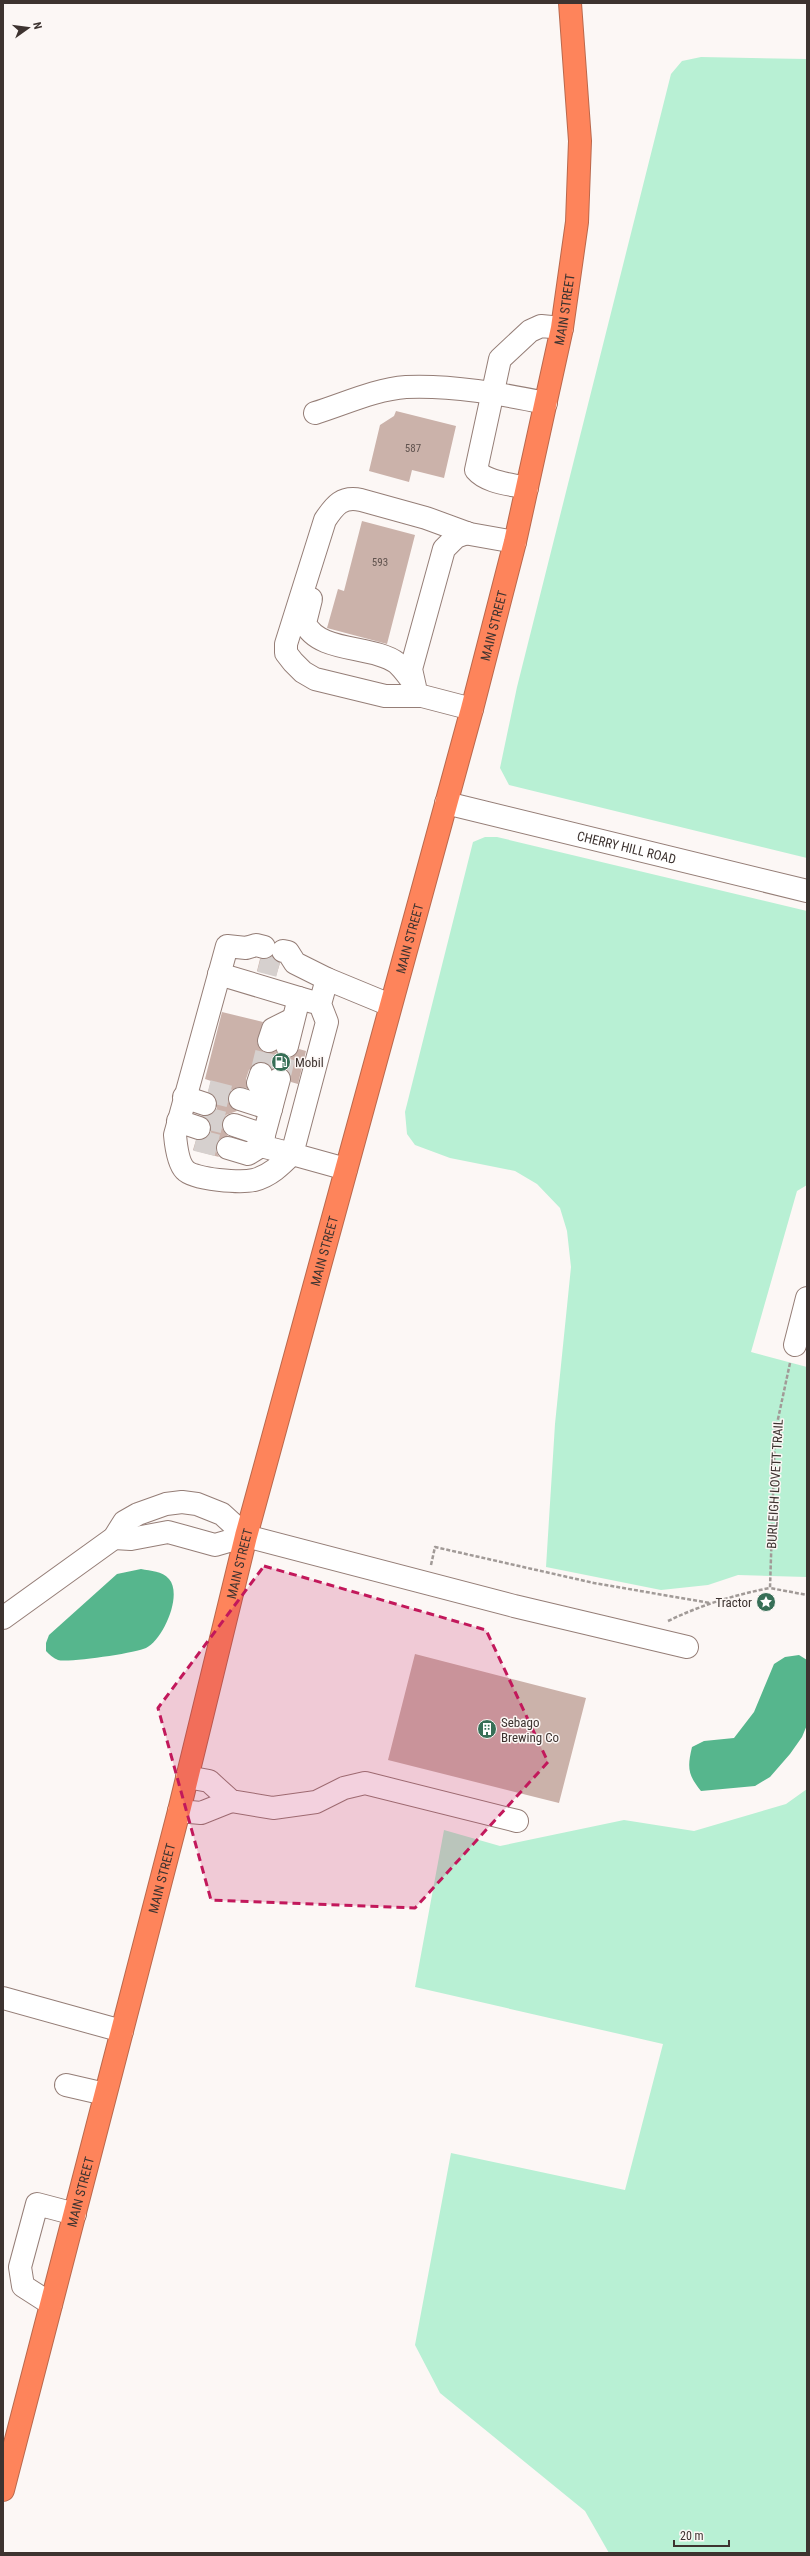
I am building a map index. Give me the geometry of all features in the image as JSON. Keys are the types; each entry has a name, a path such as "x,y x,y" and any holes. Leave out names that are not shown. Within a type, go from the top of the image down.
{"highway":[{"name":"MAIN STREET","path":"3,2490 179,1811 246,1536 472,709 515,542 562,328 576,222 580,141 570,3"}],"street":[{"path":"526,488 490,479 481,475 476,470 500,359 517,341 530,331 541,326 562,328"},
{"path":"316,413 384,391 406,387 493,392 546,403"},
{"path":"417,689 385,696 315,679 303,672 286,653 286,644 325,520 335,505 341,501 351,498 426,518 467,533"},
{"path":"472,709 417,689 396,662 319,639 307,627 306,618 310,601 337,526 345,516 358,510 423,527 515,542"},
{"path":"417,689 411,669 444,549 456,537 467,533"},
{"name":"CHERRY HILL ROAD","path":"446,804 807,891"},
{"path":"326,979 320,1004 327,1022 292,1154 276,1169 253,1180 199,1178 185,1170 177,1152 181,1110 227,946 271,956 390,1005"},
{"path":"218,974 320,1004"},
{"path":"278,1043 293,1019 299,998"},
{"path":"270,1077 267,1123 292,1154 346,1169"},
{"path":"181,1110 202,1116 181,1110"},
{"path":"267,1123 234,1124 267,1123"},
{"path":"795,1346 807,1298"},
{"path":"3,1618 114,1538 124,1522 138,1514 166,1504 182,1502 197,1504 222,1514 246,1536 514,1606 687,1647"},
{"path":"114,1538 131,1539 168,1532 215,1545 246,1536"},
{"path":"187,1777 209,1781 231,1801 258,1807 281,1808 324,1800 344,1788 366,1783 517,1821"},
{"path":"179,1811 201,1813 231,1801"},
{"path":"3,1998 122,2030"},
{"path":"66,2085 105,2094"},
{"path":"51,2304 24,2286 12,2265 36,2204 74,2214"}],"path":[{"name":"BURLEIGH LOVETT TRAIL","path":"770,1588 775,1433 795,1346"},
{"path":"430,1571 435,1547 594,1583 710,1603"},
{"path":"650,1639 655,1630 668,1621 710,1603 770,1588 807,1595"}],"highlighted area":[{"path":"264,1566 486,1630 548,1762 415,1908 211,1900 158,1708"}],"shaded area":[{"path":"701,57 807,59 807,858 509,785 500,768 517,687 671,74 682,61"},
{"path":"485,837 497,837 807,911 807,1185 797,1191 751,1352 807,1367 807,1577 738,1575 708,1585 661,1590 546,1567 555,1424 571,1267 567,1231 560,1208 537,1184 515,1171 450,1158 415,1145 407,1134 405,1112 473,842"},
{"path":"141,1569 163,1574 169,1579 173,1586 174,1595 169,1616 159,1636 152,1643 146,1648 140,1650 102,1657 64,1661 58,1660 46,1651 46,1643 49,1635 117,1574"},
{"path":"799,1655 807,1660 807,1725 802,1737 790,1754 770,1777 755,1786 701,1791 691,1776 689,1760 692,1747 704,1741 734,1738 754,1712 774,1664 785,1657"},
{"path":"807,1789 807,2553 609,2553 585,2511 440,2393 415,2345 451,2153 625,2190 663,2044 415,1987 444,1830 500,1846 624,1820 694,1831 786,1804"}],"building":[{"path":"396,411 456,426 444,478 412,470 409,482 369,471 380,425 394,416"},
{"path":"362,521 415,535 387,644 327,628 338,589 344,591"},
{"path":"272,956 280,963 276,976 257,971 260,959"},
{"path":"222,1012 263,1022 257,1043 265,1053 276,1051 284,1058 290,1058 299,1049 306,1051 298,1084 291,1082 291,1075 283,1067 272,1069 265,1062 259,1062 249,1070 246,1079 247,1088 238,1087 231,1090 228,1102 237,1111 226,1115 222,1121 222,1128 228,1136 220,1139 216,1144 216,1151 219,1157 193,1150 196,1140 207,1138 211,1132 209,1120 203,1116 213,1114 217,1108 215,1096 208,1092 211,1081 205,1079"},
{"name":"Sebago Brewing Co","path":"415,1654 586,1698 559,1803 388,1760"}],"tunnel":[{"path":"260,961 279,966"},
{"path":"261,1074 269,1041"},
{"path":"279,1079 287,1046"},
{"path":"208,1091 240,1099"},
{"path":"202,1117 234,1125"},
{"path":"196,1140 228,1148"}],"place":[{"name":"Mobil","path":"281,1062"},
{"name":"Tractor","path":"766,1602"},
{"name":"Sebago Brewing Co","path":"487,1729"}]}
